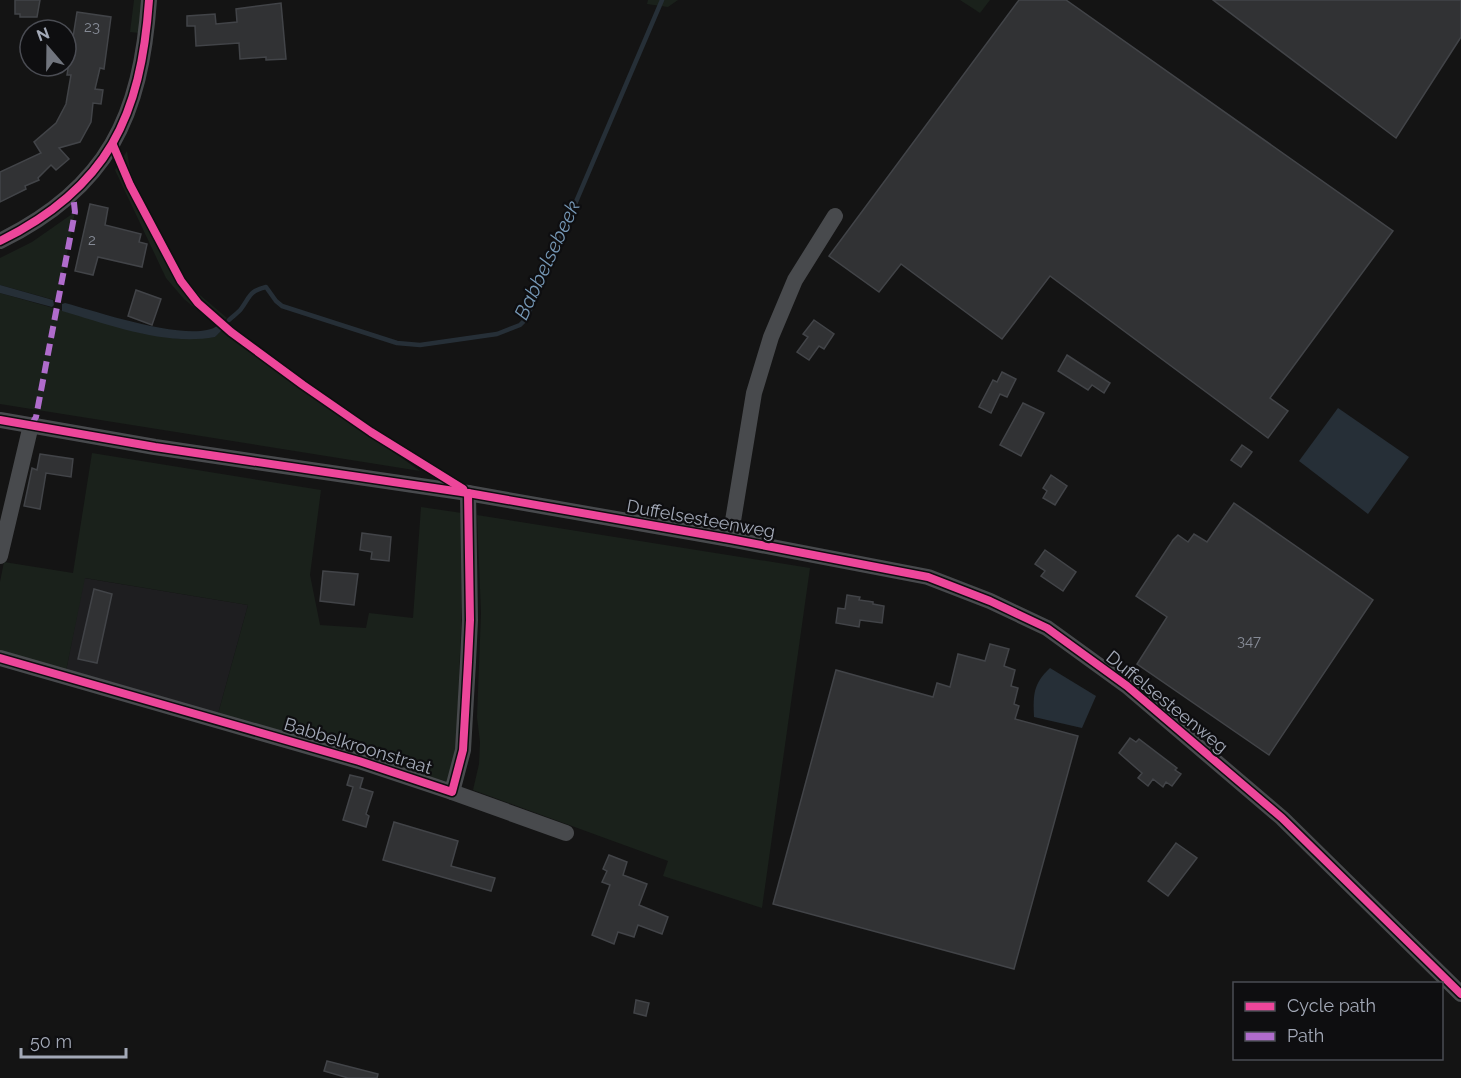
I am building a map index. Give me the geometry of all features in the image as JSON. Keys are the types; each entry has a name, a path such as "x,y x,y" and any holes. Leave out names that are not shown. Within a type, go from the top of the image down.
{"street":[{"path":"0,241 25,229 55,210 94,171 113,145 139,80 149,0"},
{"name":"Duffelsesteenweg","path":"730,539 754,393 771,338 795,280 835,216"},
{"name":"Duffelsesteenweg","path":"0,420 155,447 468,493 730,539 927,577 990,601 1047,628 1127,686 1282,818 1461,994"},
{"path":"0,556 31,425"},
{"name":"Babbelkroonstraat","path":"452,792 463,750 468,674 470,620 468,493"},
{"name":"Babbelkroonstraat","path":"0,658 349,758 566,833"}],"shaded area":[{"path":"134,0 142,0 139,33 130,32"},
{"path":"648,0 678,0 668,7 647,4"},
{"path":"960,0 990,0 980,13"},
{"path":"127,151 130,170 144,205 181,279 227,318 217,326 184,299 166,278 115,170"},
{"path":"75,212 58,301 0,285 0,258 32,242"},
{"path":"0,285 53,300 54,305 52,307 0,293"},
{"path":"0,293 142,333 179,339 215,337 222,330 420,471 0,404"},
{"path":"62,304 166,329 205,331 217,326 222,330 215,337 196,339 177,339 138,333 62,311"},
{"path":"1338,408 1409,457 1368,514 1299,461"},
{"path":"92,453 321,490 310,575 320,625 366,628 369,613 413,618 421,507 462,513 463,579 456,752 448,782 218,714 248,605 85,578 66,671 0,651 0,582 4,562 73,573"},
{"path":"477,515 810,568 762,908 663,876 668,861 473,790 479,764 480,742 477,717 481,613"},
{"path":"84,578 248,605 218,714 66,671"},
{"path":"1050,668 1096,696 1082,728 1034,717 1035,690 1040,679"}],"building":[{"path":"15,0 40,0 37,17 20,17 20,14 15,14"},
{"path":"1019,0 1066,0 1393,231 1270,398 1288,411 1268,438 1050,276 1002,339 901,264 879,292 829,256"},
{"path":"1213,0 1461,0 1461,37 1396,138"},
{"path":"281,3 286,59 266,60 266,57 240,59 239,43 196,46 195,26 187,26 187,16 215,14 216,24 237,22 236,9"},
{"path":"77,12 111,17 104,69 100,68 95,89 103,90 101,104 93,103 91,122 80,142 59,148 69,159 56,170 51,165 38,178 39,180 0,202 0,172 41,153 34,142 56,123 66,104 70,78 78,78 78,18 76,18"},
{"path":"90,204 108,208 105,225 141,234 139,242 147,244 142,267 98,257 93,275 75,271"},
{"path":"136,290 161,299 152,325 128,316"},
{"path":"814,320 834,334 824,349 819,346 809,360 797,352 808,337 803,334"},
{"path":"1067,355 1110,383 1104,393 1092,385 1088,390 1058,371"},
{"path":"1002,372 1016,379 1007,397 1000,394 991,413 979,407 993,380 997,382"},
{"path":"1023,403 1044,413 1021,456 1000,445"},
{"path":"1242,445 1252,452 1241,467 1231,460"},
{"path":"40,454 73,459 71,477 46,473 40,509 24,506 32,468 37,470"},
{"path":"1051,475 1067,486 1055,505 1043,498 1047,491 1043,488"},
{"path":"1234,503 1373,600 1269,755 1137,664 1167,617 1136,596 1178,535 1188,542 1194,534 1207,542"},
{"path":"362,533 391,537 389,561 371,559 372,552 360,550"},
{"path":"1045,550 1076,572 1063,591 1041,576 1045,571 1035,564"},
{"path":"323,571 358,574 354,605 320,601"},
{"path":"94,589 112,594 97,663 78,659"},
{"path":"847,595 884,606 882,623 860,620 859,627 836,623 838,608 845,609"},
{"path":"990,644 1009,649 1004,666 1015,670 1011,686 1018,688 1014,704 1019,706 1015,719 1078,736 1014,969 773,904 836,670 933,697 937,683 950,687 958,654 985,661"},
{"path":"1130,738 1136,742 1139,739 1177,768 1175,770 1181,774 1172,786 1166,782 1163,787 1153,779 1148,786 1138,778 1142,773 1119,753"},
{"path":"350,775 363,778 360,788 373,792 366,814 369,816 366,827 343,820 353,787 347,785"},
{"path":"394,822 458,841 451,866 495,878 491,891 383,860"},
{"path":"1176,843 1197,858 1168,896 1148,881"},
{"path":"609,855 627,862 623,875 647,884 639,905 668,917 662,934 638,925 634,937 618,932 614,944 592,935 610,885 602,882 607,871 603,869"},
{"path":"636,1000 649,1003 646,1016 634,1013"},
{"path":"327,1061 378,1074 377,1078 348,1078 324,1071"}],"waterway":[{"name":"Babbelsebeek","path":"229,320 253,293 266,287 282,306 397,343 420,345 497,334 520,325 526,319 662,0"}],"marked path":[{"path":"31,425 36,417 75,212 73,194"}],"cycle path":[{"path":"0,241 37,220 68,197 92,172 112,144 127,113 138,79 149,0"},
{"path":"113,145 130,185 181,281 198,303 231,332 303,385 371,432 463,489"},
{"path":"0,420 155,447 468,493 730,539 928,577 990,601 1047,628 1127,686 1282,818 1461,994"},
{"path":"0,658 359,761 452,792 463,750 468,662 470,620 468,493"}]}
